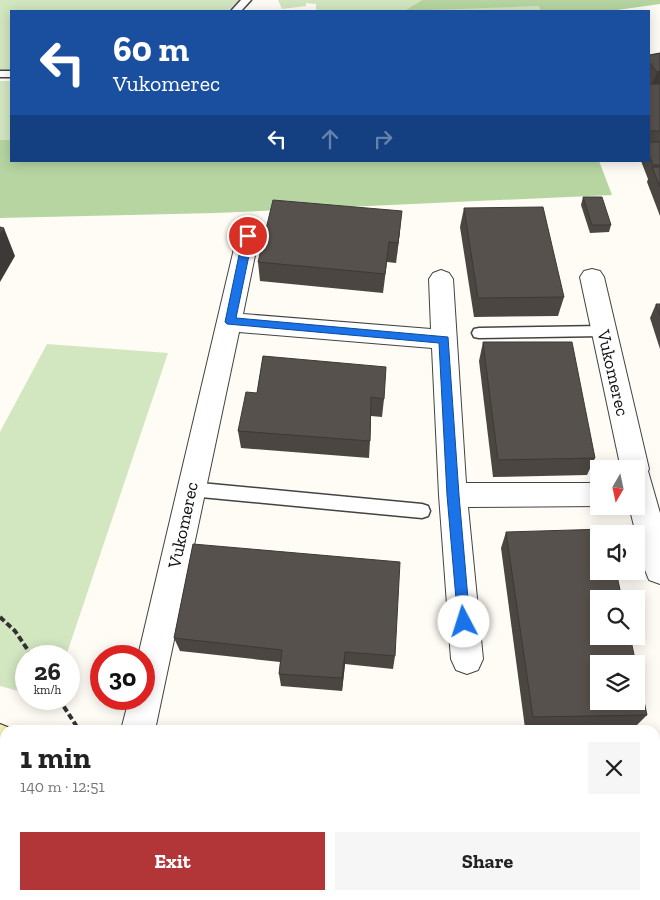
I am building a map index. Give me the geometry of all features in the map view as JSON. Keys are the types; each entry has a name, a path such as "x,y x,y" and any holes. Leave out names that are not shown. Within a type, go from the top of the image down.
{"street":[{"name":"Vukomerec","path":"139,725 190,489 230,322 248,236"},
{"name":"Vukomerec","path":"592,277 632,460"},
{"path":"441,279 453,495 467,659"},
{"path":"230,322 444,340"},
{"path":"453,495 590,495"},
{"name":"Vukomerec","path":"645,513 660,570"}],"lane":[{"path":"237,10 246,0"},
{"path":"479,333 603,330"},
{"path":"190,489 422,511"}],"path":[{"path":"0,617 15,631 25,645"},
{"path":"66,710 76,725"}],"green space":[{"path":"0,0 239,0 229,10 10,10 10,70 0,71"},
{"path":"278,0 422,0 406,10 316,10 316,4 306,3 306,6 282,9"},
{"path":"422,0 660,0 660,4 617,10 540,10 539,6 406,10"},
{"path":"539,6 540,10 427,10"},
{"path":"0,81 10,81 10,140 0,140"},
{"path":"0,140 10,140 10,162 599,162 612,195 215,213 0,218"},
{"path":"47,344 168,353 70,645 15,645 15,690 0,686 0,432"}],"building":[{"path":"660,53 660,71 657,72 650,63 650,55"},
{"path":"650,84 660,84 660,131 650,131"},
{"path":"650,142 660,142 660,165 653,165 650,157"},
{"path":"652,167 660,167 660,187"},
{"path":"583,197 602,197 611,225 592,225"},
{"path":"273,200 402,211 398,243 389,242 385,274 258,262"},
{"path":"543,207 564,297 478,298 464,208"},
{"path":"656,304 660,304 660,316"},
{"path":"483,342 572,342 595,458 498,460"},
{"path":"263,356 386,367 384,399 371,397 370,441 238,431 246,392 257,393"},
{"path":"590,529 590,580 618,580 620,590 590,590 590,645 632,645 634,655 590,655 590,710 645,710 645,706 647,715 533,717 506,532"},
{"path":"193,544 400,562 395,656 345,652 342,678 279,674 282,650 174,638"}],"route":[{"path":"248,236 230,322 444,340 453,495 464,622"}]}
